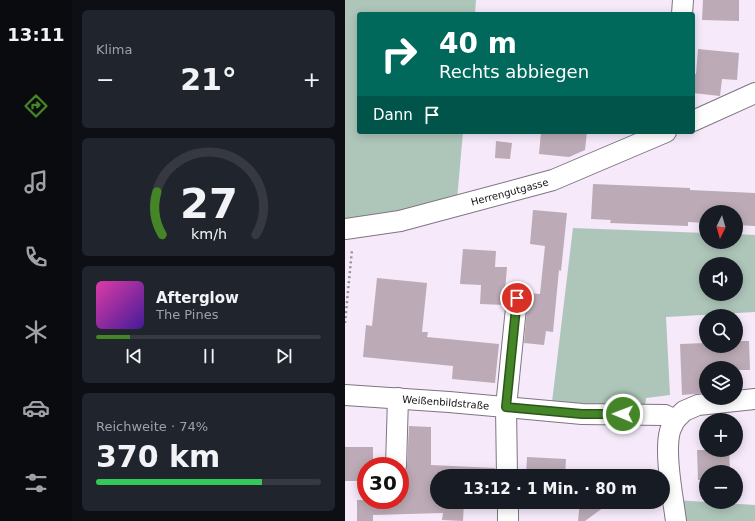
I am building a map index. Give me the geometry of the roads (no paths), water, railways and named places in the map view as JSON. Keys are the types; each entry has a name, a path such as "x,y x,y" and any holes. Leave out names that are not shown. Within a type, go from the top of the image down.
{"street":[{"path":"682,12 683,0"},
{"path":"695,120 755,93"},
{"name":"Herrengutgasse","path":"350,229 400,221 553,180 661,134"},
{"path":"507,469 506,407 517,298"},
{"name":"Weißenbildstraße","path":"345,395 398,398 582,414 665,415 675,420"},
{"path":"396,457 398,398"},
{"path":"676,521 671,488 668,446 670,431 675,420 684,411 698,404 755,399"},
{"path":"508,509 508,521"}]}
